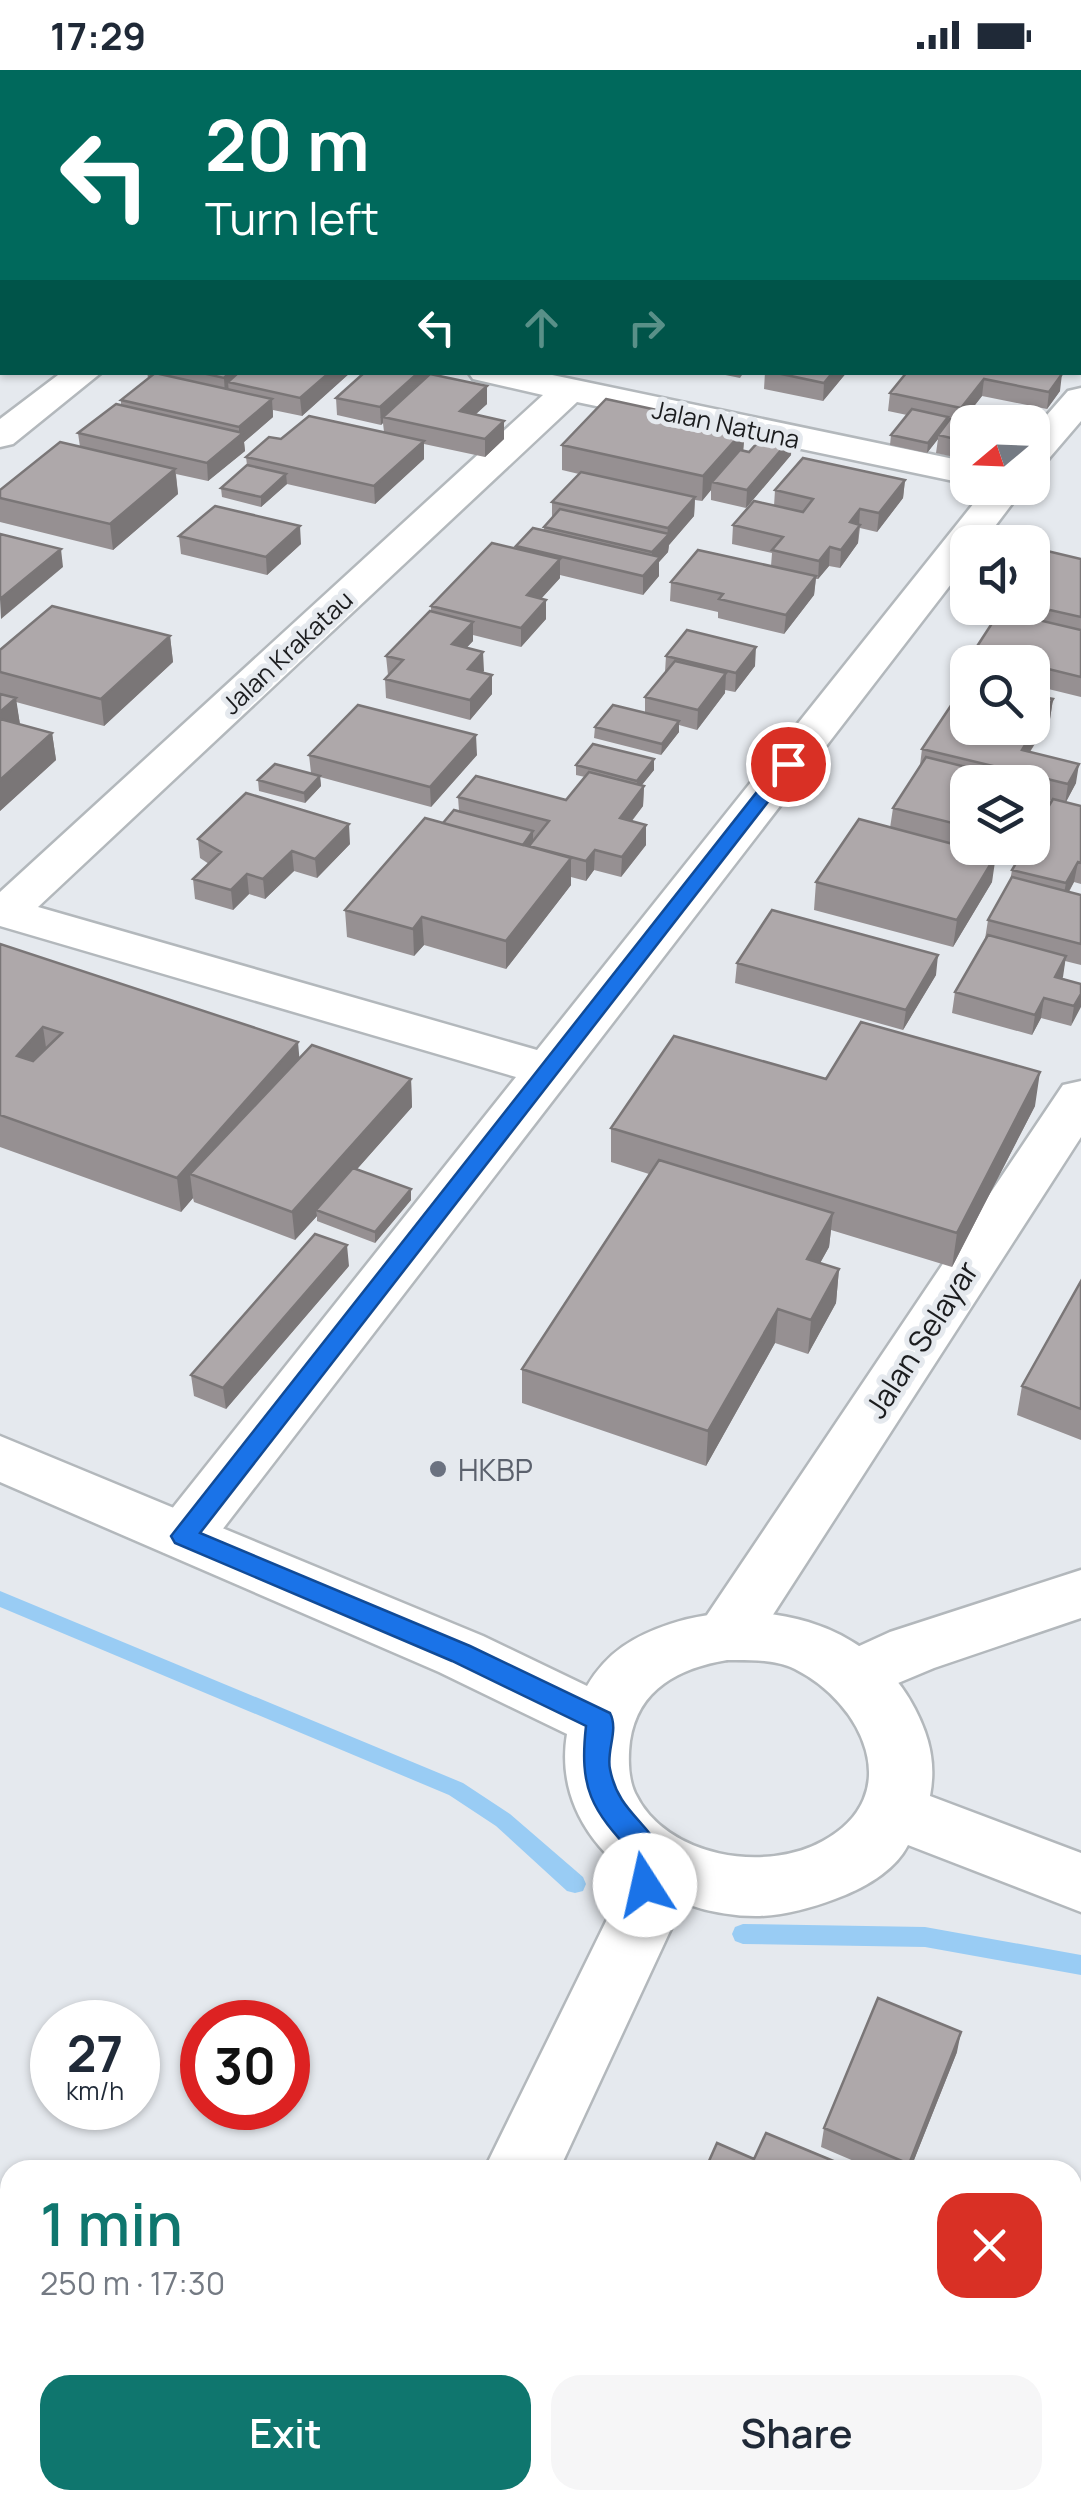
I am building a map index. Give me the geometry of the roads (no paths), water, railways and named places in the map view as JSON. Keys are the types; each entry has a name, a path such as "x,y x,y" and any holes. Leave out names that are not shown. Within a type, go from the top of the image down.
{"street":[{"path":"0,436 81,375"},
{"name":"Jalan Natuna","path":"499,375 950,469"},
{"name":"Jalan Krakatau","path":"2,912 568,391"},
{"path":"1050,434 1081,399"},
{"path":"184,1536 992,505"},
{"path":"2,912 548,1070"},
{"name":"Jalan Selayar","path":"753,1618 1081,1097"},
{"path":"0,1458 461,1654 589,1701"},
{"path":"589,1701 647,1660 753,1618 816,1651 882,1675 1081,1594"},
{"path":"882,1675 902,1753 906,1826"},
{"path":"589,1701 595,1767 612,1813 661,1882"},
{"path":"661,1882 747,1888 799,1884 830,1872 906,1826 1081,1883"},
{"path":"526,2160 661,1882"}],"waterway":[{"path":"0,1599 456,1789 503,1820 575,1884"},
{"path":"743,1934 925,1937 1081,1965"}],"place":[{"name":"HKBP","path":"438,1469"}]}
